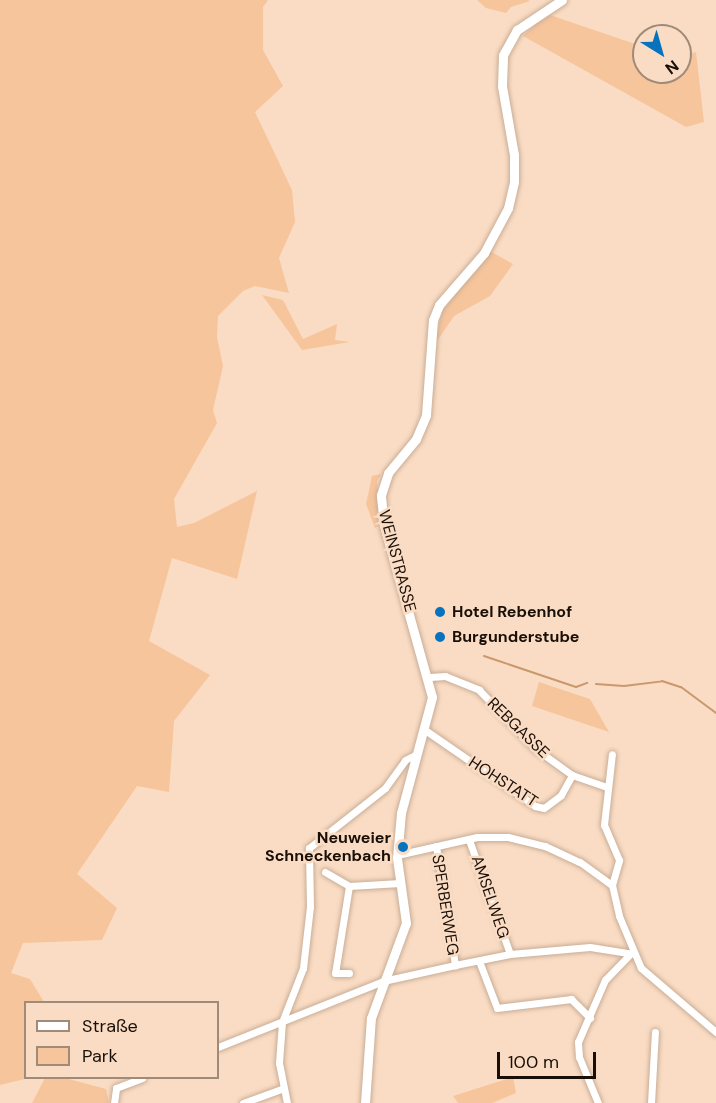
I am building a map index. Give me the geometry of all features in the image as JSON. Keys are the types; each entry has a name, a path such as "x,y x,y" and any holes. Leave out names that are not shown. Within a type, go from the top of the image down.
{"main road":[{"name":"WEINSTRASSE","path":"365,1103 371,1018 383,981 404,934 397,855 405,788 425,730 432,697 430,677 384,525 383,483 416,439 426,415 433,320 439,305 484,253 508,208 514,182 513,155 502,86 503,56 517,30 562,0"}],"street":[{"name":"REBGASSE","path":"430,677 445,676 479,690 536,749 572,775 606,787"},
{"name":"HOHSTATT","path":"425,730 535,806 543,808 561,795 572,775"},
{"name":"WEINSTRASSE","path":"282,1022 303,968 310,908 309,848 385,788 405,760 417,754"},
{"path":"612,754 606,787 604,825 619,861 612,885 631,953 641,968 716,1032"},
{"path":"397,855 470,840 508,837 545,846 580,862 612,885"},
{"name":"AMSELWEG","path":"470,840 510,954"},
{"name":"SPERBERWEG","path":"436,846 455,964"},
{"path":"325,872 349,886 400,883"},
{"path":"349,886 335,974 349,974"},
{"path":"219,1047 383,981 455,964 510,954 590,947 631,953"},
{"path":"598,1103 579,1057 578,1042 605,980 631,953"},
{"path":"479,961 497,1008 571,999 590,1018"},
{"path":"282,1022 281,1089 286,1103"},
{"path":"651,1103 655,1032"},
{"path":"114,1103 116,1088 137,1079"},
{"path":"243,1103 281,1089"}],"green space":[{"path":"0,0 268,0 263,7 263,50 283,86 255,112 292,190 295,222 279,258 289,293 255,286 243,291 218,316 217,337 223,366 213,410 217,423 174,499 177,527 194,523 257,491 237,579 172,558 149,641 210,675 174,721 169,792 137,786 77,874 117,908 102,940 23,943 11,973 30,979 43,1001 24,1001 25,1079 0,1085"},
{"path":"477,0 530,1 511,7 506,13 486,8"},
{"path":"547,14 632,43 632,84 692,84 692,53 696,52 704,122 686,127 523,36"},
{"path":"488,250 513,264 490,296 454,316 435,344 442,312"},
{"path":"262,295 283,300 303,339 337,324 335,340 350,342 302,350"},
{"path":"381,474 377,481 380,525 375,528 366,504 372,476"},
{"path":"539,682 590,699 609,732 532,706"},
{"path":"513,1077 516,1093 492,1103 458,1103 453,1096"},
{"path":"44,1079 69,1079 106,1089 109,1103 32,1103"}],"waterway":[{"path":"484,656 576,687 587,683"},
{"path":"596,684 624,686 662,681 681,687 716,713"}],"place":[{"name":"Hotel Rebenhof","path":"440,612"},
{"name":"Burgunderstube","path":"440,637"},
{"name":"Neuweier Schneckenbach","path":"403,847"}]}
